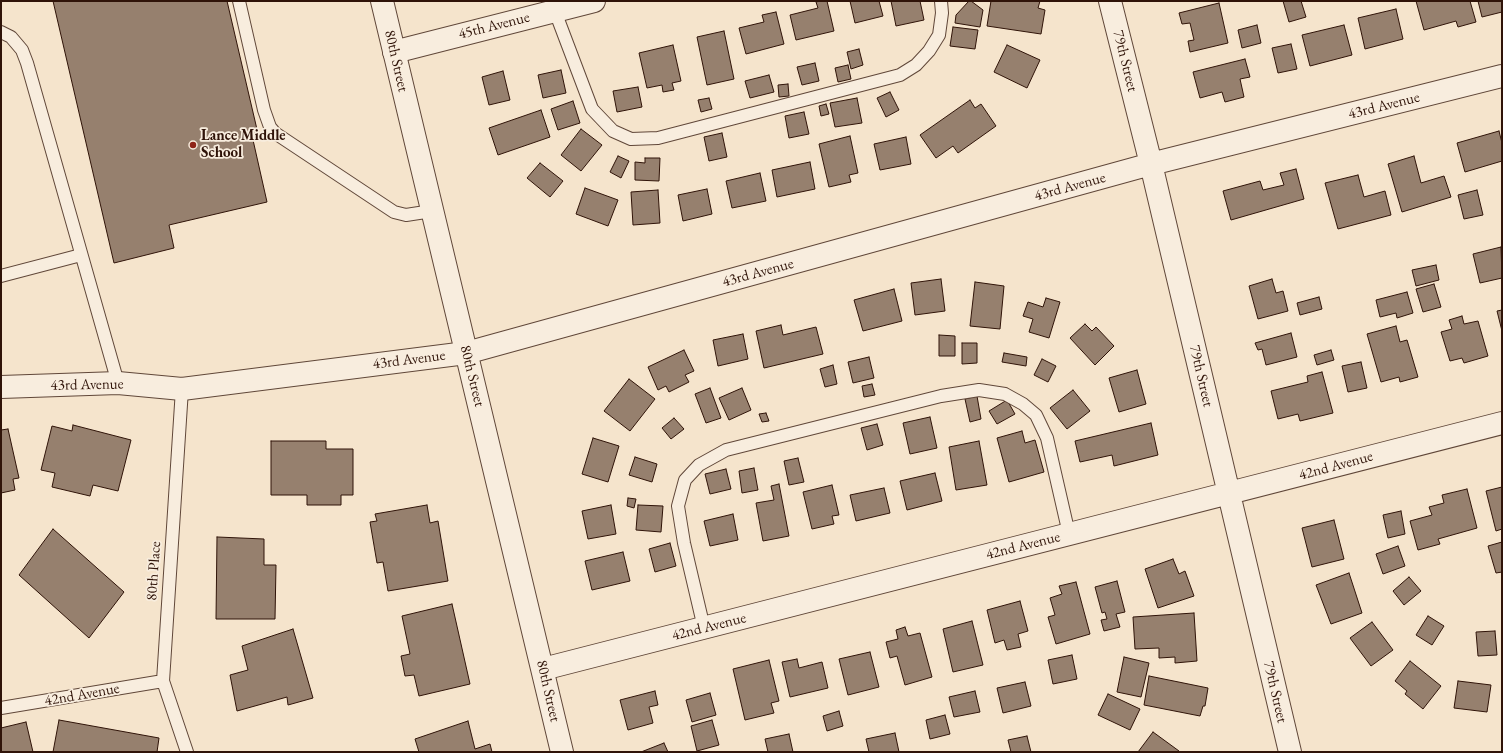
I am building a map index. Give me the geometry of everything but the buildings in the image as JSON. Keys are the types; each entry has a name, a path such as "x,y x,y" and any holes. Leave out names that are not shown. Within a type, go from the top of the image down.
{"street":[{"name":"80th Street","path":"382,1 562,752"},
{"name":"45th Avenue","path":"394,52 553,6 594,1"},
{"name":"79th Street","path":"1110,1 1151,164 1290,752"},
{"name":"43rd Avenue","path":"1,387 118,383 182,389 466,353 1151,164 1502,76"},
{"name":"42nd Avenue","path":"543,669 1502,423"}],"lane":[{"path":"239,1 264,110 270,127 275,134 394,212 406,215 432,211"},
{"path":"553,6 592,109 613,132 631,139 658,138 900,75 916,65 929,51 939,35 942,13 941,1"},
{"path":"1,32 12,37 22,50 118,383"},
{"path":"1,276 81,255"},
{"name":"80th Place","path":"182,389 163,681 187,752"},
{"path":"704,628 684,543 678,506 685,480 699,465 726,450 941,396 979,390 1005,394 1023,404 1036,415 1044,432 1069,534"},
{"name":"42nd Avenue","path":"1,708 163,681"}],"place":[{"name":"Lance Middle School","path":"193,145"}]}
